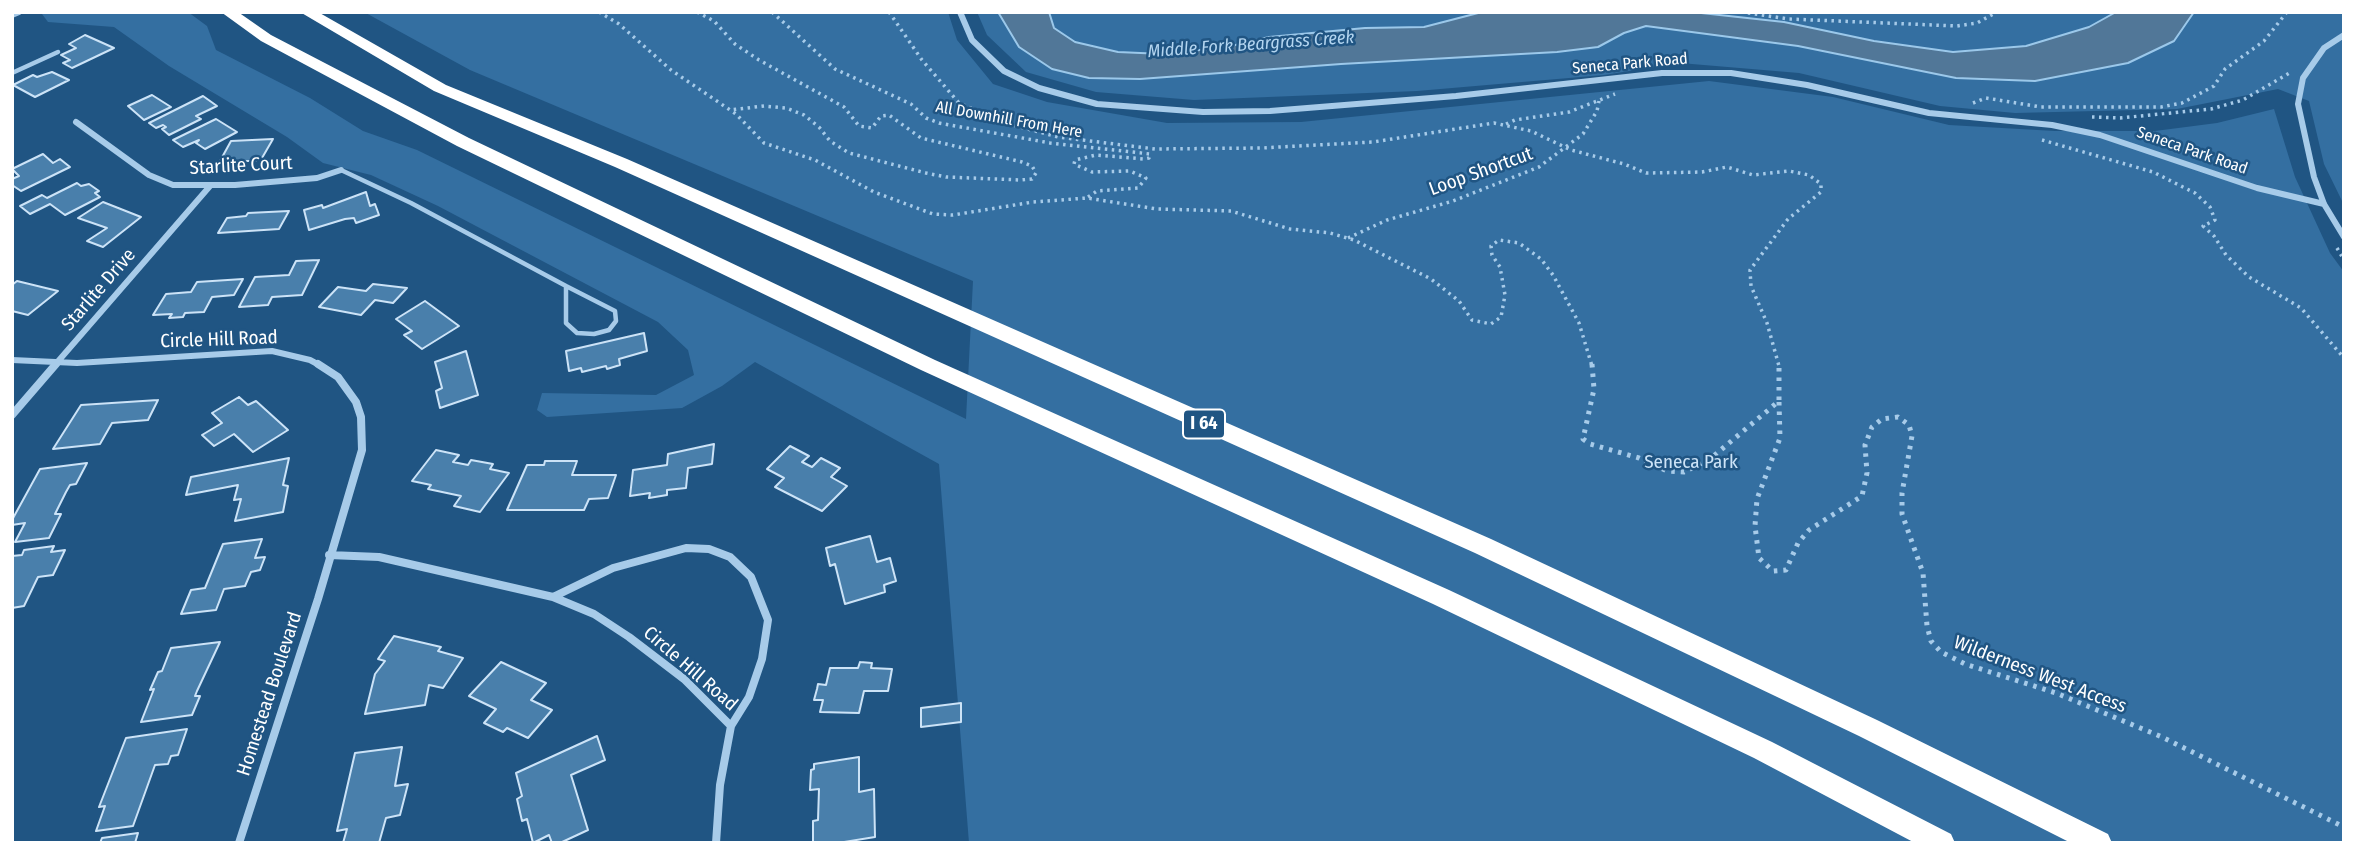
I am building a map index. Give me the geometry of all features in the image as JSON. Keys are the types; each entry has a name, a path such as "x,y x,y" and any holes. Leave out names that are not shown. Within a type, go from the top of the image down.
{"highway":[{"path":"228,12 266,38 475,148 928,365 1441,597 1713,726 1942,843"},
{"name":"I 64","path":"307,12 440,88 621,163 1483,546 1868,728 2099,843"}],"street":[{"path":"12,16 19,12"},
{"name":"Seneca Park Road","path":"960,12 972,40 982,52 1023,81 1080,101 1150,110 1203,112 1318,108 1662,73 1704,72 1766,78 1929,113 2052,125 2100,135 2257,188 2324,204"},
{"path":"2344,35 2324,48 2303,78 2299,96 2314,177 2324,204 2344,237"},
{"name":"Starlite Court","path":"76,122 149,175 173,185 210,186 317,178 341,170"},
{"name":"Starlite Drive","path":"12,415 210,186"},
{"name":"Circle Hill Road","path":"12,360 56,363 251,351 292,355 325,368 338,377 356,402 361,417 362,450 348,506 329,555 379,557 553,597 594,614 629,636 684,679 731,726"},
{"name":"Circle Hill Road","path":"553,597 613,568 686,548 709,549 730,557 751,577 768,620 762,659 749,697 731,726 720,785 716,843"},
{"name":"Homestead Boulevard","path":"239,843 318,599 329,555"}],"lane":[{"path":"12,73 58,52"},
{"path":"341,170 615,311 616,321 609,330 594,334 577,333 566,323 566,286"}],"path":[{"path":"599,12 616,22 671,70 730,110 764,143 815,160 874,192 933,214 953,215 1033,202 1087,198 1157,209 1231,211 1290,229 1330,233 1348,238 1431,279 1459,301 1472,320 1491,324 1502,317 1505,295 1500,267 1492,255 1491,246 1505,239 1530,249 1553,275 1579,323 1587,345 1594,374 1594,400 1583,439 1590,444 1639,458 1667,471 1684,472 1710,459 1779,401 1780,369 1767,323 1751,286 1750,270 1788,219 1818,196 1823,188 1819,181 1796,171 1759,176 1727,167 1702,172 1646,173 1624,164 1577,152 1531,131 1505,125 1516,120 1569,112 1620,93"},
{"name":"All Downhill From Here","path":"697,12 714,21 735,44 758,60 824,93 844,107 859,126 872,128 881,116 889,115 920,138 1022,162 1032,166 1036,173 1032,179 1021,180 946,177 926,173 900,164 877,162 849,153 830,141 819,127 804,115 786,108 764,106 730,110"},
{"name":"All Downhill From Here","path":"772,12 835,69 911,104 926,118 939,123 1050,143 1150,154 1149,158 1144,159 1096,155 1075,160 1074,164 1092,172 1130,171 1146,178 1138,188 1097,191 1087,198"},
{"path":"1741,12 1789,19 1958,26 1977,23 1997,12"},
{"path":"1970,118 1968,110 1974,102 1986,98 2041,107 2161,107 2182,103 2214,86 2225,69 2245,52 2264,41 2287,12"},
{"path":"2084,117 2120,118 2211,109 2243,100 2298,68"},
{"name":"Loop Shortcut","path":"1348,238 1387,220 1453,201 1539,167 1583,134 1597,111 1599,101"},
{"path":"2030,136 2153,173 2194,193 2212,211 2215,220 2203,226 2214,236 2225,255 2249,277 2301,308 2344,358"},
{"name":"Wilderness West Access","path":"1779,401 1780,438 1757,499 1755,526 1759,558 1773,571 1786,570 1798,543 1809,530 1862,496 1867,473 1865,445 1871,427 1882,419 1898,417 1909,425 1912,436 1902,514 1923,573 1927,626 1931,641 1941,652 1965,664 2056,692 2162,737 2344,827"}],"green space":[{"name":"Seneca Park","path":"188,12 207,26 216,50 310,98 363,131 417,150 966,419 973,281 470,70 364,12 948,12 957,40 993,84 1047,102 1167,123 1301,122 1709,81 1833,97 1949,125 2055,131 2155,131 2217,123 2274,109 2295,177 2330,253 2344,272 2344,843 969,843 939,464 755,362 722,386 682,408 547,417 537,410 542,393 656,395 694,375 688,350 658,322 438,206 371,175 323,163 287,137 169,66 114,27 48,22 42,14"},
{"path":"977,12 2344,12 2344,205 2324,164 2309,101 2278,89 2177,109 2015,113 1940,106 1799,73 1680,63 1604,75 1417,91 1194,100 1096,92 1026,72 987,35"}],"water":[{"name":"Middle Fork Beargrass Creek","path":"998,12 1049,12 1054,28 1075,42 1118,52 1163,54 1227,47 1269,37 1365,28 1424,27 1482,12 1692,12 1784,22 1874,41 1953,52 2026,46 2089,27 2116,12 2194,12 2174,41 2128,63 2035,81 1956,78 1798,46 1646,26 1624,33 1598,47 1557,52 1140,79 1089,78 1052,69 1019,47"}],"building":[{"path":"85,35 114,48 72,68 63,63 70,60 61,55 76,48 69,44"},
{"path":"52,72 69,80 35,97 13,85 33,75 37,77"},
{"path":"152,95 171,107 144,120 128,106"},
{"path":"203,96 217,106 196,116 201,119 169,135 162,129 166,127 163,125 156,128 149,123"},
{"path":"216,119 237,132 205,149 196,143 199,140 183,147 173,140"},
{"path":"273,139 262,158 254,161 220,161 231,141"},
{"path":"43,154 53,163 60,159 70,167 21,191 12,185 12,179 19,176 12,169"},
{"path":"77,183 81,186 89,184 99,191 95,193 100,197 65,215 50,204 30,214 20,206 42,195 47,198"},
{"path":"366,192 370,206 375,204 379,215 356,223 354,218 345,219 309,230 304,210 322,205 323,208"},
{"path":"103,202 141,217 103,247 87,241 107,228 78,218"},
{"path":"289,211 279,229 218,233 227,218 246,216 248,213"},
{"path":"319,260 302,295 272,297 268,305 239,307 255,277 289,275 296,261"},
{"path":"243,279 234,295 212,297 204,312 185,313 183,317 169,318 172,314 153,315 166,294 191,292 197,282"},
{"path":"17,281 58,291 28,315 12,311 12,285"},
{"path":"373,284 407,288 393,303 375,300 361,315 319,307 338,287 366,291"},
{"path":"425,301 459,326 422,349 404,335 412,331 396,319"},
{"path":"644,333 647,351 619,359 620,365 582,372 581,368 569,371 566,351"},
{"path":"466,351 478,395 440,408 436,391 442,388 435,362"},
{"path":"239,397 248,405 256,401 288,430 253,452 234,434 214,446 202,435 222,423 212,413"},
{"path":"158,400 148,420 112,423 100,444 53,449 81,405"},
{"path":"714,444 712,464 688,468 686,488 667,490 667,495 649,498 650,493 630,496 633,470 667,465 668,454"},
{"path":"790,446 809,456 802,462 812,467 821,458 840,468 831,477 847,486 822,511 775,487 784,478 767,469"},
{"path":"436,450 459,455 453,462 468,465 471,460 493,464 490,469 509,473 480,512 454,506 461,496 428,489 431,485 412,481"},
{"path":"289,458 283,485 288,486 283,512 235,521 241,499 234,500 238,485 186,495 191,477"},
{"path":"545,461 577,461 572,475 616,475 608,498 589,499 584,510 507,510 527,465 544,465"},
{"path":"87,463 76,484 70,485 66,492 55,514 61,514 49,538 15,542 25,523 12,525 12,520 40,469"},
{"path":"870,536 877,562 890,558 896,581 884,585 885,592 845,604 835,564 830,566 826,548"},
{"path":"262,539 255,558 265,557 260,570 251,572 245,586 224,589 216,610 181,614 191,590 205,588 223,544"},
{"path":"54,546 51,552 65,550 53,575 38,577 24,606 12,608 12,556 22,555 24,550"},
{"path":"394,636 441,647 438,651 463,658 443,688 429,685 425,705 365,714 375,674 385,661 378,659"},
{"path":"220,642 195,696 200,696 192,715 141,722 154,689 150,690 158,672 162,671 171,648"},
{"path":"501,662 546,683 531,700 552,710 528,738 507,728 503,732 484,723 496,709 469,696"},
{"path":"860,662 872,663 871,668 892,669 888,691 864,691 859,713 820,712 823,700 814,700 818,684 826,685 830,668 858,668"},
{"path":"961,703 961,722 921,727 921,708"},
{"path":"187,729 178,755 171,756 168,764 155,765 133,826 96,831 105,806 99,807 126,738"},
{"path":"597,736 605,760 571,775 588,830 560,843 552,843 549,835 533,843 527,819 522,821 517,799 522,796 516,773"},
{"path":"402,747 395,786 408,784 400,815 386,818 379,843 343,843 347,829 337,831 355,753"},
{"path":"859,757 859,792 874,789 875,837 838,843 813,843 813,821 818,820 819,789 810,790 814,764"},
{"path":"138,833 135,843 100,843 102,838"}]}
